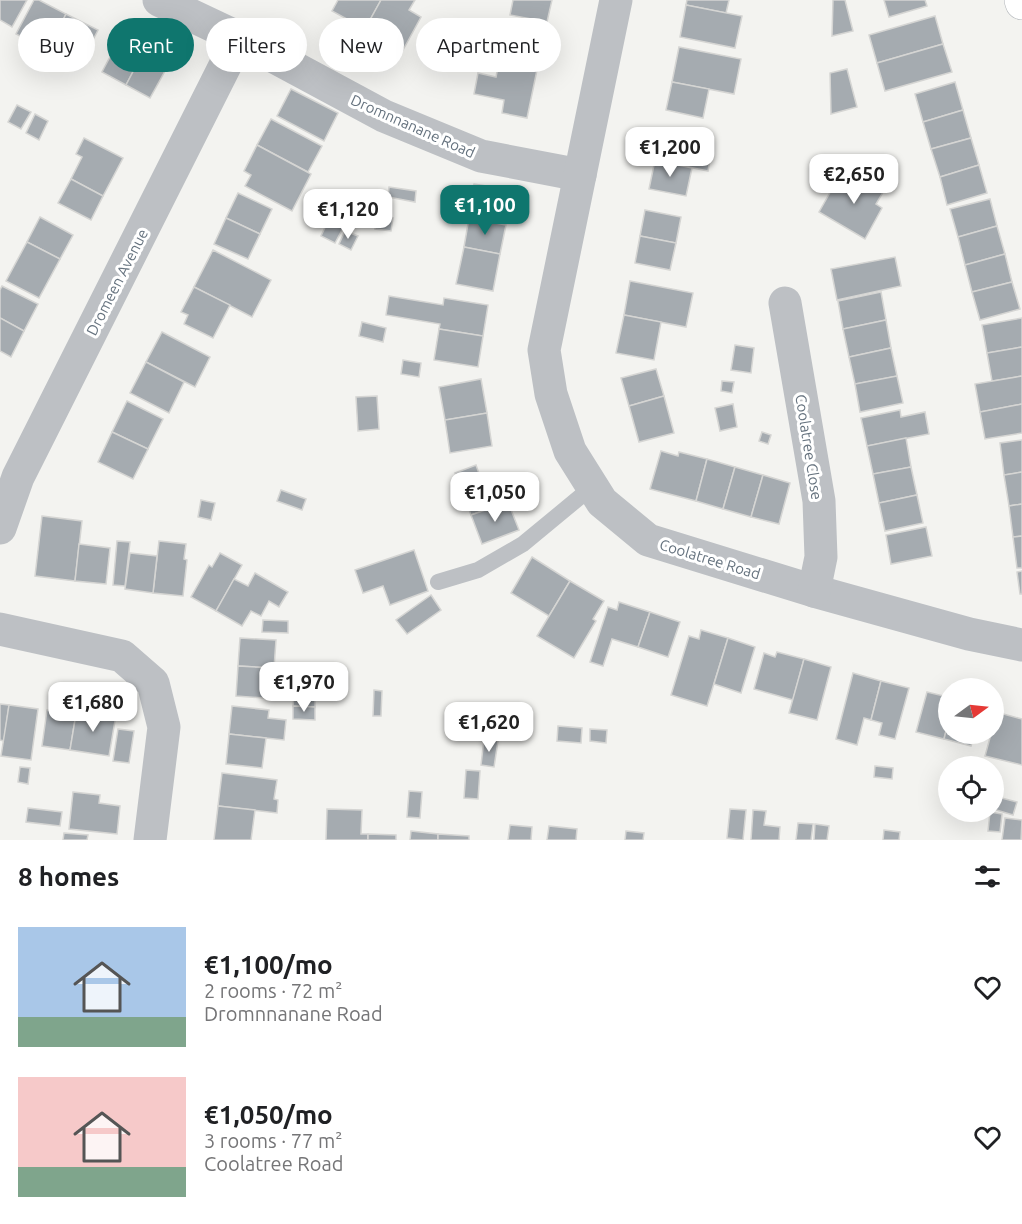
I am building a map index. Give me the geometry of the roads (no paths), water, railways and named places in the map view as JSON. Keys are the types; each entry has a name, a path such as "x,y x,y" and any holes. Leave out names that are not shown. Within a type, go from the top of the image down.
{"street":[{"name":"Dromnnanane Road","path":"159,0 206,22"},
{"name":"Coolatree Road","path":"616,0 544,350 551,394 570,451 592,487 602,502 648,540 814,591 969,634 1022,645"},
{"name":"Dromeen Avenue","path":"0,528 18,477 222,72"},
{"name":"Dromnnanane Road","path":"302,72 384,116 470,152 580,175"},
{"name":"Coolatree Close","path":"785,303 819,501 821,557 814,591"},
{"path":"0,629 122,656 153,683 164,727 150,840"}],"lane":[{"path":"438,582 478,570 523,544 592,487"}]}
